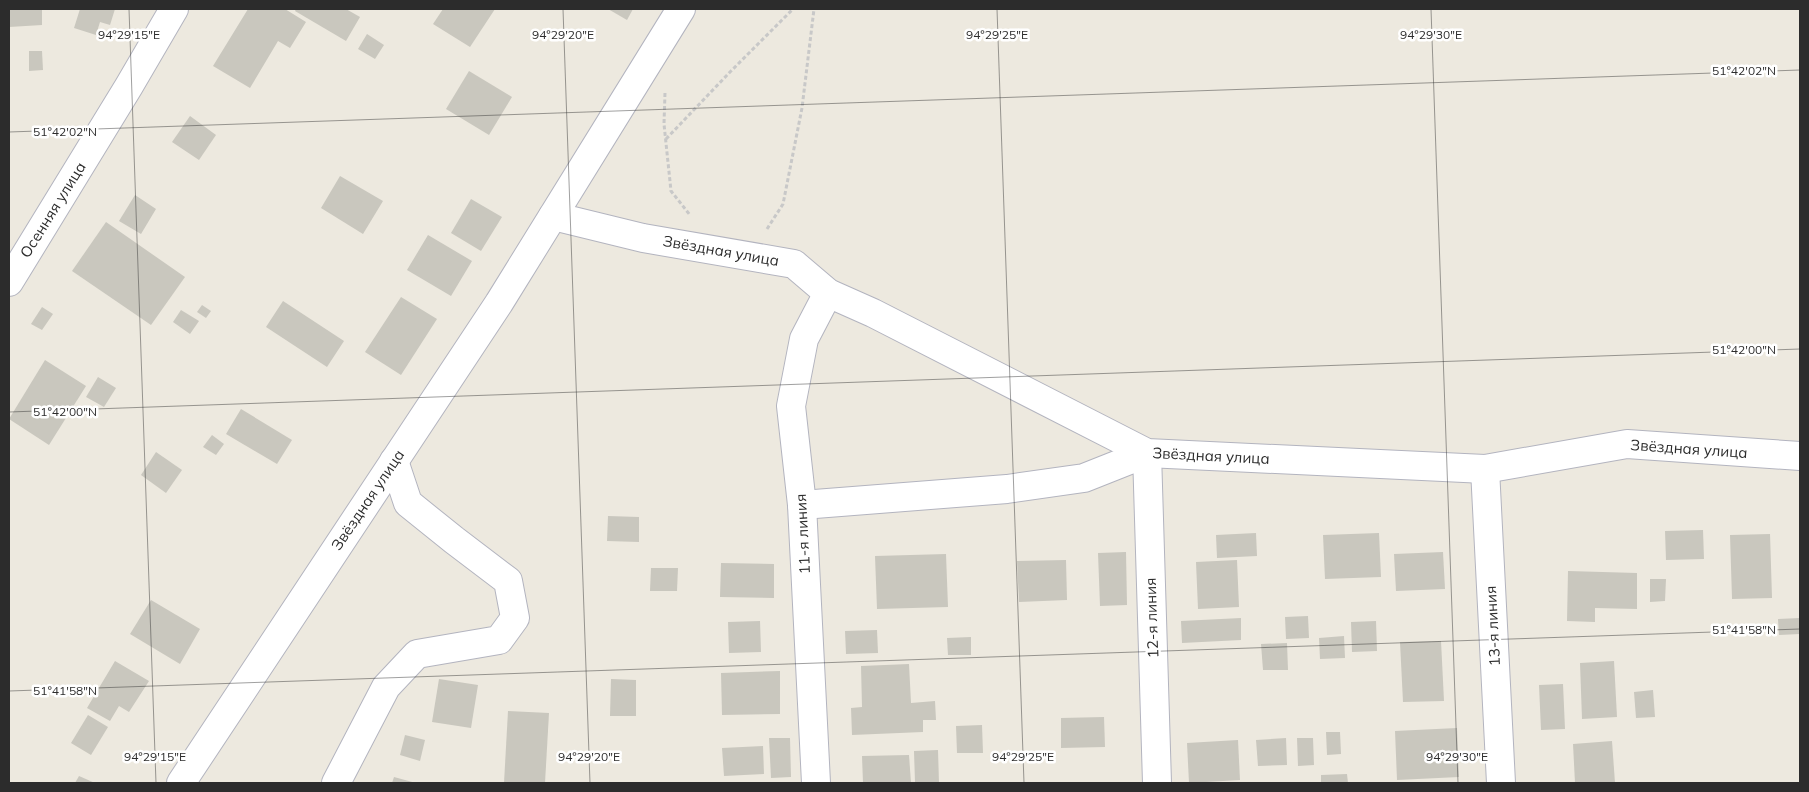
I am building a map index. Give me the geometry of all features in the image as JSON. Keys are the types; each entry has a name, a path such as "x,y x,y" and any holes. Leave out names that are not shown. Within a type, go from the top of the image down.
{"street":[{"name":"Осенняя улица","path":"9,282 174,9"},
{"name":"Звёздная улица","path":"181,783 499,303 681,9"},
{"name":"Звёздная улица","path":"553,216 643,238 794,264 828,293 873,313 1147,453 1485,469 1626,444 1798,461"},
{"name":"11-я линия","path":"816,783 802,505 791,406 804,339 828,293"},
{"path":"802,505 1007,489 1084,478 1147,453"},
{"name":"12-я линия","path":"1147,453 1157,783"},
{"path":"336,783 386,687 417,654 499,640 515,618 508,580 408,503 394,461"},
{"name":"13-я линия","path":"1485,469 1501,783"}],"path":[{"path":"666,139 793,9"},
{"path":"763,258 762,235 783,204 802,108 814,9"},
{"path":"665,88 664,124 671,191 718,251"}],"building":[{"path":"9,9 42,9 42,25 9,27"},
{"path":"80,9 115,9 110,25 100,22 96,35 74,28"},
{"path":"248,9 285,9 306,22 290,48 278,41 250,88 213,66"},
{"path":"296,9 346,9 360,17 346,41 295,11"},
{"path":"443,9 495,9 470,47 433,24"},
{"path":"608,9 633,9 627,20"},
{"path":"367,34 384,45 375,59 358,49"},
{"path":"29,51 42,51 43,70 29,71"},
{"path":"469,71 512,97 489,135 446,109"},
{"path":"190,116 216,135 199,160 172,142"},
{"path":"340,176 383,201 363,234 321,208"},
{"path":"135,195 156,209 141,234 119,221"},
{"path":"471,199 502,217 481,251 451,233"},
{"path":"106,222 185,277 151,325 72,271"},
{"path":"428,235 472,261 451,296 407,270"},
{"path":"401,297 437,319 401,375 365,352"},
{"path":"283,301 344,341 327,367 266,327"},
{"path":"202,305 211,311 206,318 197,312"},
{"path":"42,307 53,314 42,330 31,324"},
{"path":"181,310 199,321 190,334 173,322"},
{"path":"45,360 86,386 49,445 9,419"},
{"path":"98,377 116,388 104,407 86,397"},
{"path":"241,409 292,440 277,464 226,434"},
{"path":"212,435 224,444 216,455 203,447"},
{"path":"156,452 182,470 166,493 141,475"},
{"path":"608,516 639,517 639,542 607,541"},
{"path":"1703,530 1704,559 1666,560 1665,531"},
{"path":"1256,533 1257,556 1217,558 1216,535"},
{"path":"1379,533 1381,577 1325,579 1323,535"},
{"path":"1770,534 1772,598 1732,599 1730,535"},
{"path":"1126,552 1127,605 1100,606 1098,553"},
{"path":"1443,552 1445,589 1396,591 1394,554"},
{"path":"946,554 948,607 877,609 875,556"},
{"path":"1066,560 1067,600 1019,602 1017,561"},
{"path":"1237,560 1239,607 1198,609 1196,562"},
{"path":"721,563 774,564 774,598 720,597"},
{"path":"651,568 678,568 677,591 650,591"},
{"path":"1568,571 1637,573 1637,609 1595,608 1595,622 1567,621"},
{"path":"1650,579 1666,579 1665,601 1650,602"},
{"path":"151,600 200,629 180,664 130,634"},
{"path":"1308,616 1309,638 1286,639 1285,617"},
{"path":"1241,618 1241,640 1182,643 1181,621"},
{"path":"1800,618 1800,634 1779,635 1778,619"},
{"path":"760,621 761,652 729,653 728,622"},
{"path":"1376,621 1377,651 1352,652 1351,622"},
{"path":"877,630 878,653 846,654 845,631"},
{"path":"1344,636 1345,658 1320,659 1319,638"},
{"path":"971,637 971,655 948,655 947,638"},
{"path":"1441,641 1444,701 1403,702 1400,642"},
{"path":"1287,643 1288,670 1263,670 1261,644"},
{"path":"115,661 149,681 129,712 119,706 110,721 87,708"},
{"path":"1614,661 1617,717 1582,719 1580,663"},
{"path":"909,664 911,703 935,701 936,720 923,720 923,732 852,735 851,708 862,707 861,666"},
{"path":"780,671 780,714 722,715 721,673"},
{"path":"439,679 478,685 471,728 432,722"},
{"path":"611,679 636,680 636,716 610,716"},
{"path":"1563,684 1565,729 1541,730 1539,685"},
{"path":"1653,690 1655,717 1636,718 1634,692"},
{"path":"508,711 549,713 545,783 504,783"},
{"path":"88,715 108,727 91,755 71,743"},
{"path":"1104,717 1105,747 1061,748 1061,718"},
{"path":"982,725 983,753 957,753 956,726"},
{"path":"1457,728 1459,777 1397,780 1395,731"},
{"path":"1326,732 1340,732 1341,754 1327,755"},
{"path":"405,735 425,740 420,761 400,755"},
{"path":"769,738 790,738 791,777 771,778"},
{"path":"1286,738 1287,765 1258,766 1256,740"},
{"path":"1297,738 1313,738 1314,765 1298,766"},
{"path":"1238,740 1240,780 1189,783 1187,743"},
{"path":"1612,741 1615,783 1575,783 1573,744"},
{"path":"763,746 764,774 724,776 722,748"},
{"path":"938,750 939,783 915,783 914,751"},
{"path":"909,755 911,783 863,783 862,756"},
{"path":"1347,774 1348,783 1321,783 1321,775"},
{"path":"79,776 95,783 75,783"},
{"path":"394,777 416,783 392,783"}]}
